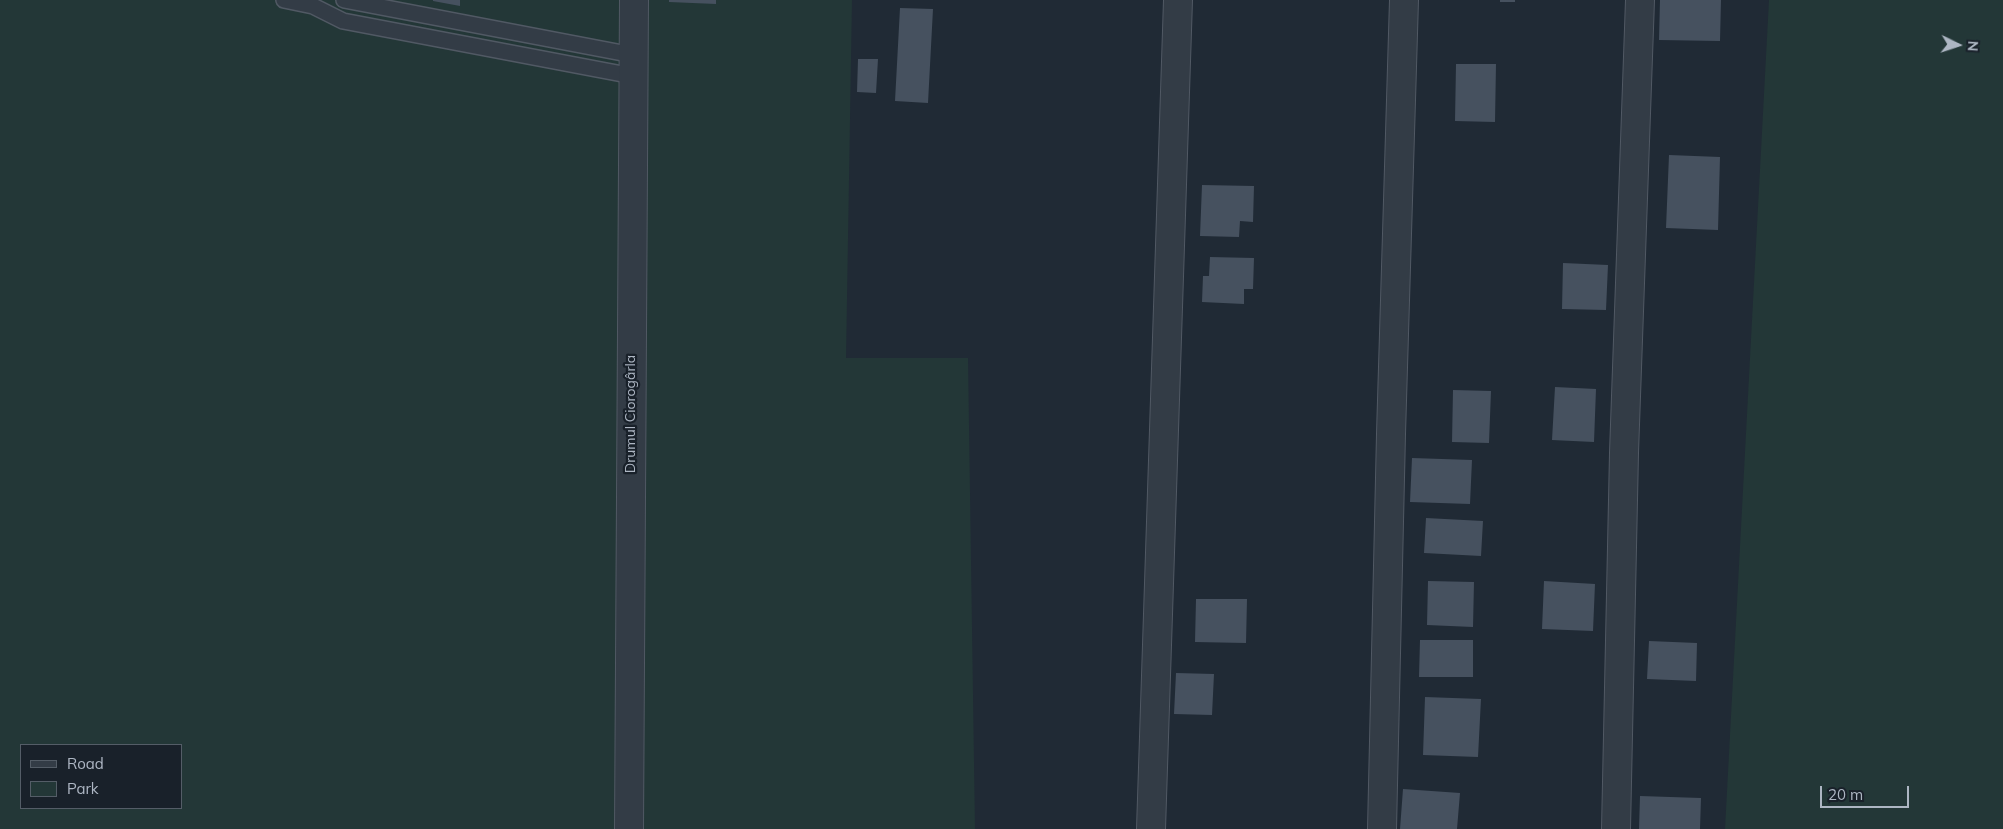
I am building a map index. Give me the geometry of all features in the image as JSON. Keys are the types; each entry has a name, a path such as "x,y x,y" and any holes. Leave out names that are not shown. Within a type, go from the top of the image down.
{"street":[{"name":"Drumul Ciorogârla","path":"629,829 634,0"},
{"path":"1151,829 1178,0"},
{"path":"1382,829 1404,0"},
{"path":"1616,829 1624,454 1640,0"}],"lane":[{"path":"284,0 313,6 343,21 633,66"},
{"path":"344,0 633,66"}],"green space":[{"path":"0,0 852,0 846,358 968,358 975,829 0,829"},
{"path":"1769,0 2003,0 2003,829 1725,829"}],"building":[{"path":"460,0 460,6 433,1"},
{"path":"669,0 716,0 716,4 669,2"},
{"path":"1500,0 1515,0 1515,2 1500,2"},
{"path":"1660,0 1721,0 1720,41 1659,40"},
{"path":"900,8 933,9 928,103 895,101"},
{"path":"858,59 878,59 876,93 857,92"},
{"path":"1456,64 1496,64 1495,122 1455,121"},
{"path":"1669,155 1720,157 1718,230 1666,228"},
{"path":"1202,185 1254,186 1253,222 1240,221 1239,237 1200,236"},
{"path":"1210,257 1254,258 1253,289 1244,289 1244,304 1202,302 1203,276 1209,276"},
{"path":"1563,263 1608,265 1606,310 1562,309"},
{"path":"1555,387 1596,389 1594,442 1552,440"},
{"path":"1453,390 1491,391 1489,443 1452,442"},
{"path":"1412,458 1472,460 1470,504 1410,502"},
{"path":"1426,518 1483,521 1481,556 1424,553"},
{"path":"1428,581 1474,582 1473,627 1427,625"},
{"path":"1544,581 1595,584 1593,631 1542,629"},
{"path":"1196,599 1247,599 1246,643 1195,642"},
{"path":"1420,640 1473,640 1473,677 1419,677"},
{"path":"1649,641 1697,643 1696,681 1647,679"},
{"path":"1176,673 1214,674 1212,715 1174,714"},
{"path":"1425,697 1481,699 1478,757 1423,755"},
{"path":"1403,789 1460,793 1457,829 1400,829"},
{"path":"1640,796 1701,798 1700,829 1639,829"}]}
